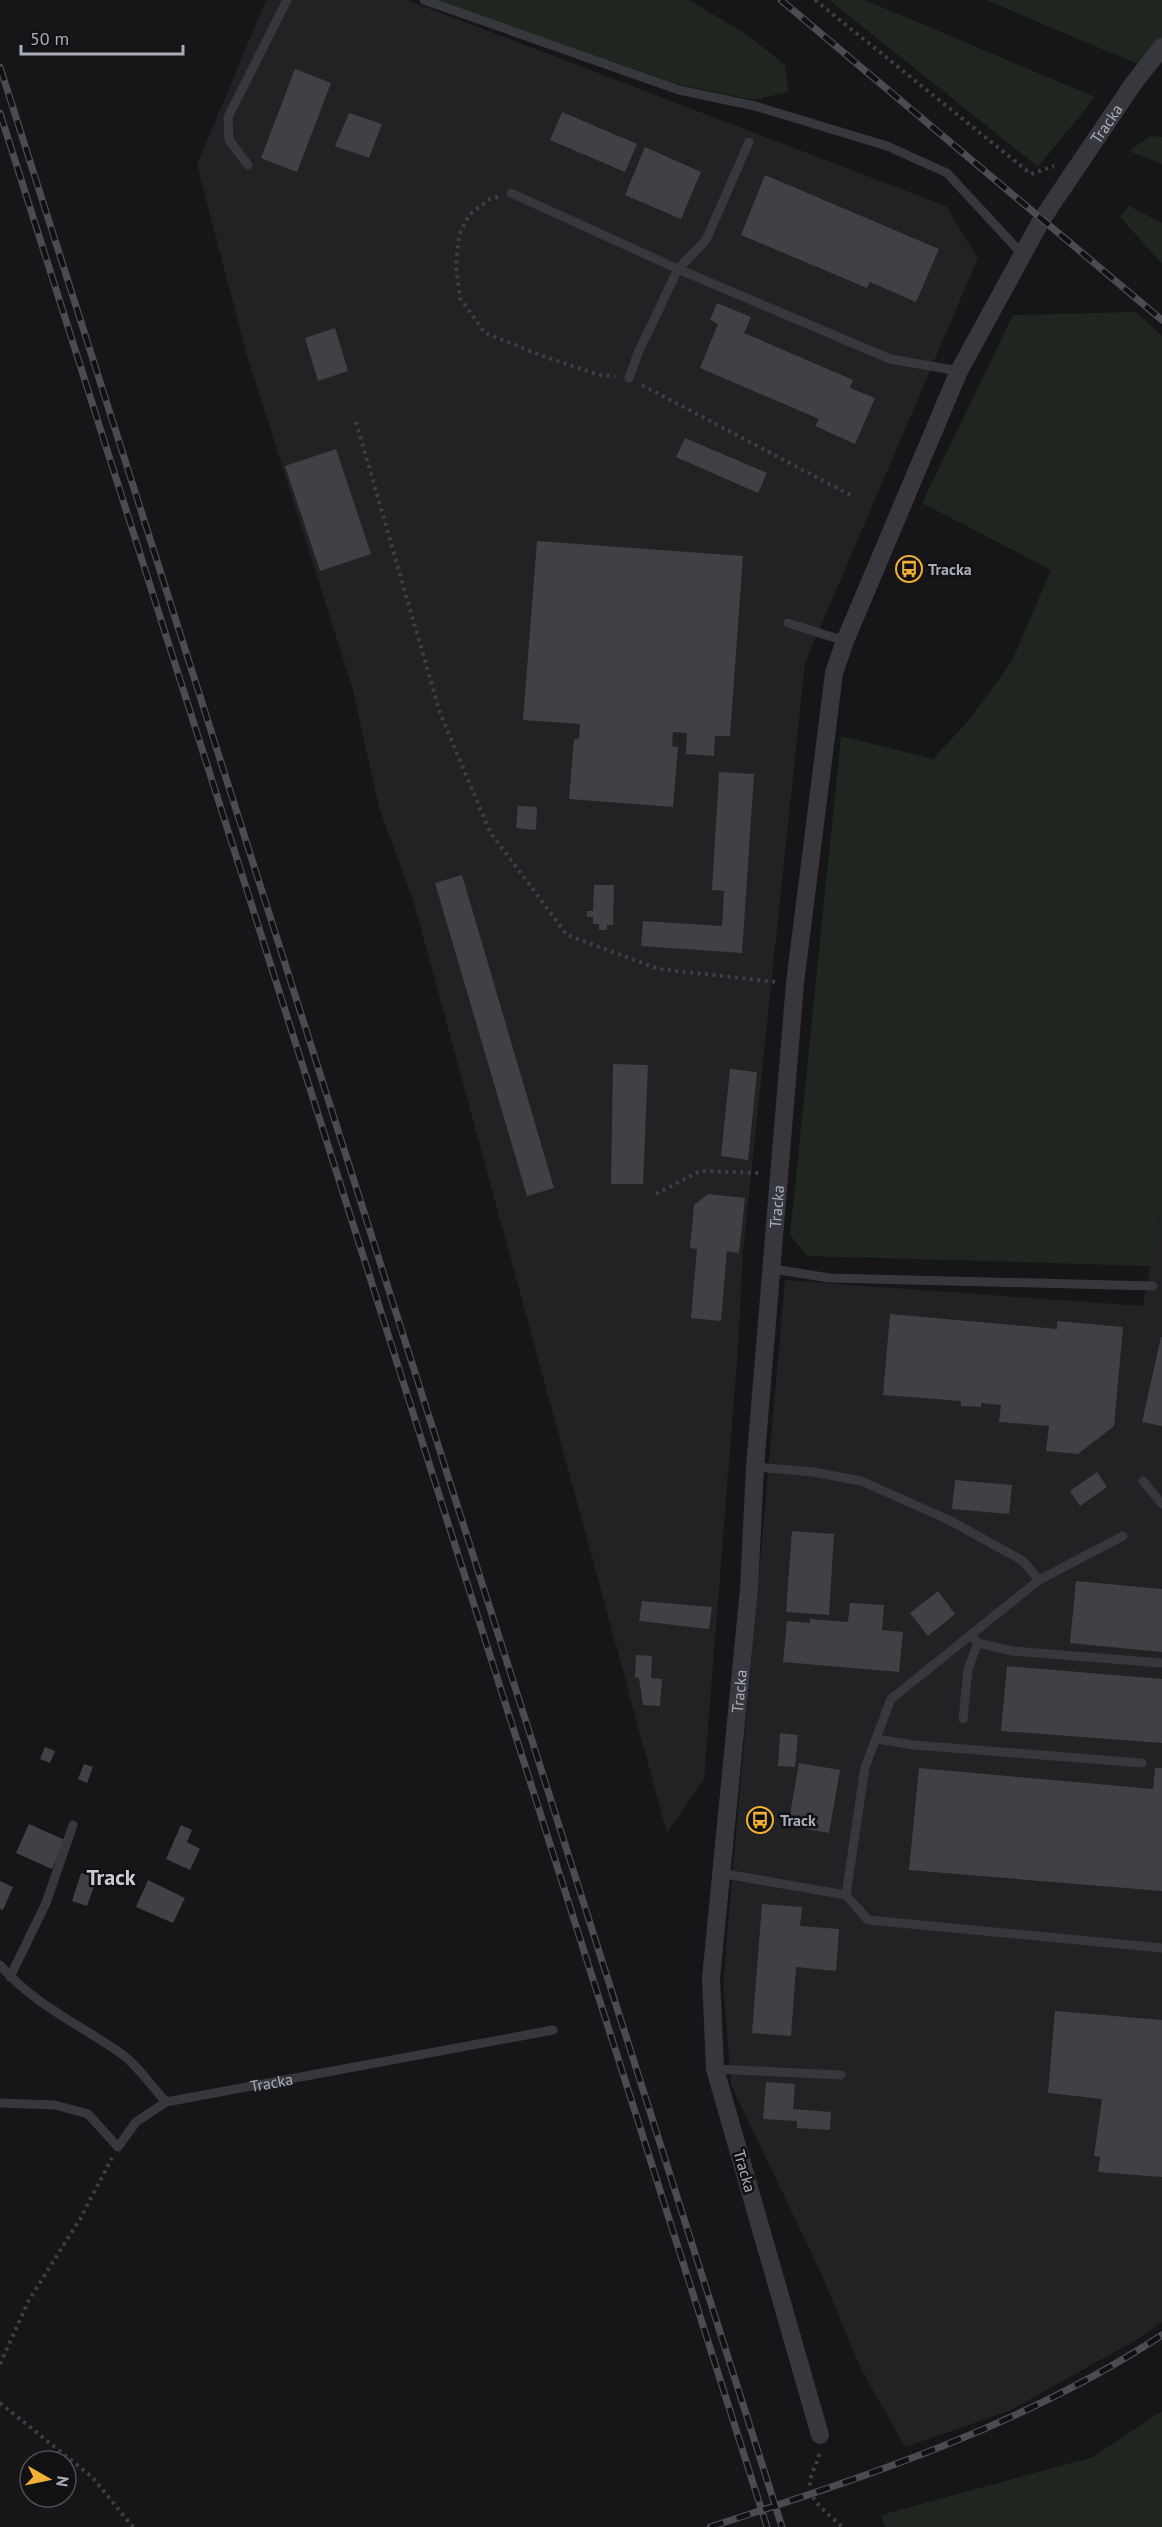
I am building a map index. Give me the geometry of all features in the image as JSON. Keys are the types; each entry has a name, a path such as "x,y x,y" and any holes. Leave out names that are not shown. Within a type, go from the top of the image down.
{"street":[{"name":"Tracka","path":"820,2435 715,2069 711,1978 749,1590 755,1467 795,983 834,673 845,641 959,371 1042,219 1133,84 1162,47"}],"lane":[{"path":"248,165 229,140 228,117 287,0"},
{"path":"424,0 679,90 755,106 887,146 947,173 1023,255"},
{"path":"629,378 638,353 678,269 706,240 749,142"},
{"path":"511,193 678,269 891,359 959,371"},
{"path":"788,623 845,641"},
{"path":"773,1269 829,1278 1154,1286"},
{"path":"755,1467 813,1472 861,1481 948,1520 1023,1561 1039,1580"},
{"path":"1143,1481 1162,1504"},
{"path":"846,1895 865,1767 891,1699 1039,1580 1123,1536"},
{"path":"971,1635 978,1643 1012,1651 1162,1663"},
{"path":"963,1719 968,1670 978,1643"},
{"path":"877,1739 914,1745 1142,1763"},
{"path":"10,1977 46,1903 73,1825"},
{"path":"720,1873 846,1895 868,1920 1162,1948"},
{"path":"0,1965 10,1977 51,2010 121,2053 166,2102"},
{"name":"Tracka","path":"118,2147 136,2122 166,2102 553,2030"},
{"path":"715,2069 841,2075"},
{"path":"0,2103 55,2105 88,2114 118,2147"}],"path":[{"path":"815,0 1030,174 1062,164 1089,149"},
{"path":"511,193 490,199 469,215 459,235 456,266 460,298 485,333 598,375 629,378 850,495"},
{"path":"356,422 440,713 490,832 567,935 659,969 741,980 795,983"},
{"path":"656,1194 700,1171 779,1174"},
{"path":"0,2364 29,2300 80,2219 118,2147"},
{"path":"0,2403 92,2477 133,2527"},
{"path":"820,2435 818,2461 810,2483 816,2502 823,2512 842,2527"}],"shaded area":[{"path":"266,0 407,0 946,206 978,258 805,663 743,1252 738,1349 704,1779 667,1833 414,903 379,807 352,687 246,352 197,165"},
{"path":"434,0 689,0 746,34 785,65 788,92 754,100 677,84"},
{"path":"829,0 865,0 1095,97 1038,167"},
{"path":"986,0 1162,0 1162,38 1140,65"},
{"path":"1150,136 1162,137 1162,164 1129,151"},
{"path":"1129,206 1162,223 1162,264 1120,217"},
{"path":"1136,312 1162,336 1162,1201 1152,1266 807,1256 790,1235 841,736 933,759 969,720 1012,661 1051,570 922,503 1013,315"},
{"path":"1162,1201 1162,2322 1138,2339 1009,2411 905,2447 861,2369 820,2271 731,2085 723,1982 785,1280 1143,1306"},
{"path":"1162,2411 1162,2527 885,2527 881,2515 1093,2457"}],"building":[{"path":"295,69 331,83 297,172 261,158"},
{"path":"562,112 637,144 625,172 550,140"},
{"path":"349,113 382,124 369,158 335,146"},
{"path":"645,147 701,172 681,219 625,195"},
{"path":"765,175 939,249 916,302 870,282 867,288 741,235"},
{"path":"717,303 751,317 744,333 853,380 850,388 875,398 855,444 815,426 819,419 700,368 718,324 710,320"},
{"path":"335,328 348,371 318,381 305,338"},
{"path":"685,438 767,473 758,493 676,457"},
{"path":"336,449 371,554 320,571 285,466"},
{"path":"537,541 743,556 730,736 715,736 714,756 686,754 687,733 673,732 672,746 678,747 673,807 569,799 574,739 579,739 580,724 523,720"},
{"path":"719,772 754,774 742,953 641,946 643,921 722,926 724,891 712,890"},
{"path":"518,806 537,807 536,830 516,828"},
{"path":"462,875 554,1188 527,1196 435,883"},
{"path":"594,885 614,885 613,925 607,925 607,930 599,930 599,924 593,924 593,917 587,917 587,911 593,911"},
{"path":"613,1064 648,1065 643,1184 611,1184"},
{"path":"730,1069 757,1072 748,1160 721,1156"},
{"path":"708,1194 745,1198 739,1253 727,1251 721,1321 691,1318 697,1249 690,1248 694,1205"},
{"path":"890,1314 1057,1329 1057,1321 1123,1327 1114,1426 1078,1454 1046,1451 1049,1426 999,1422 1001,1405 981,1403 981,1407 961,1406 961,1401 883,1395"},
{"path":"1162,1337 1162,1426 1142,1422"},
{"path":"1097,1472 1107,1487 1080,1506 1070,1491"},
{"path":"955,1480 1012,1485 1009,1514 952,1509"},
{"path":"792,1531 834,1534 829,1615 786,1612"},
{"path":"1076,1581 1162,1589 1162,1652 1070,1643"},
{"path":"938,1591 955,1614 928,1636 910,1613"},
{"path":"642,1601 712,1607 709,1629 639,1621"},
{"path":"850,1603 884,1605 882,1630 903,1632 899,1672 783,1662 787,1621 810,1623 810,1619 848,1622"},
{"path":"636,1655 652,1656 651,1678 662,1679 660,1706 643,1705 639,1678 635,1677"},
{"path":"1007,1666 1162,1679 1162,1743 1001,1731"},
{"path":"780,1733 798,1735 795,1767 778,1766"},
{"path":"45,1747 55,1751 50,1763 40,1759"},
{"path":"799,1763 840,1770 829,1833 788,1826"},
{"path":"84,1764 93,1767 87,1783 78,1779"},
{"path":"919,1768 1153,1789 1155,1768 1162,1768 1162,1891 909,1870"},
{"path":"29,1824 65,1840 52,1869 16,1853"},
{"path":"181,1825 192,1830 187,1842 200,1849 190,1870 166,1859"},
{"path":"81,1873 97,1878 87,1906 72,1901"},
{"path":"148,1880 185,1898 173,1923 136,1907"},
{"path":"0,1881 13,1887 3,1910 0,1909"},
{"path":"762,1904 802,1907 800,1926 839,1929 836,1971 796,1967 791,2036 752,2033"},
{"path":"1055,2011 1162,2020 1162,2177 1098,2172 1100,2157 1094,2156 1102,2099 1048,2093"},
{"path":"766,2082 795,2084 793,2109 831,2112 830,2130 797,2128 797,2121 763,2119"}],"railway":[{"path":"781,0 1162,320"},
{"path":"0,67 782,2527"},
{"path":"0,113 767,2527"},
{"path":"710,2527 943,2446 1055,2396 1162,2335"}],"place":[{"name":"Tracka","path":"909,569"},
{"name":"Track","path":"760,1820"}],"district":[{"name":"Track","path":"111,1877"}]}
